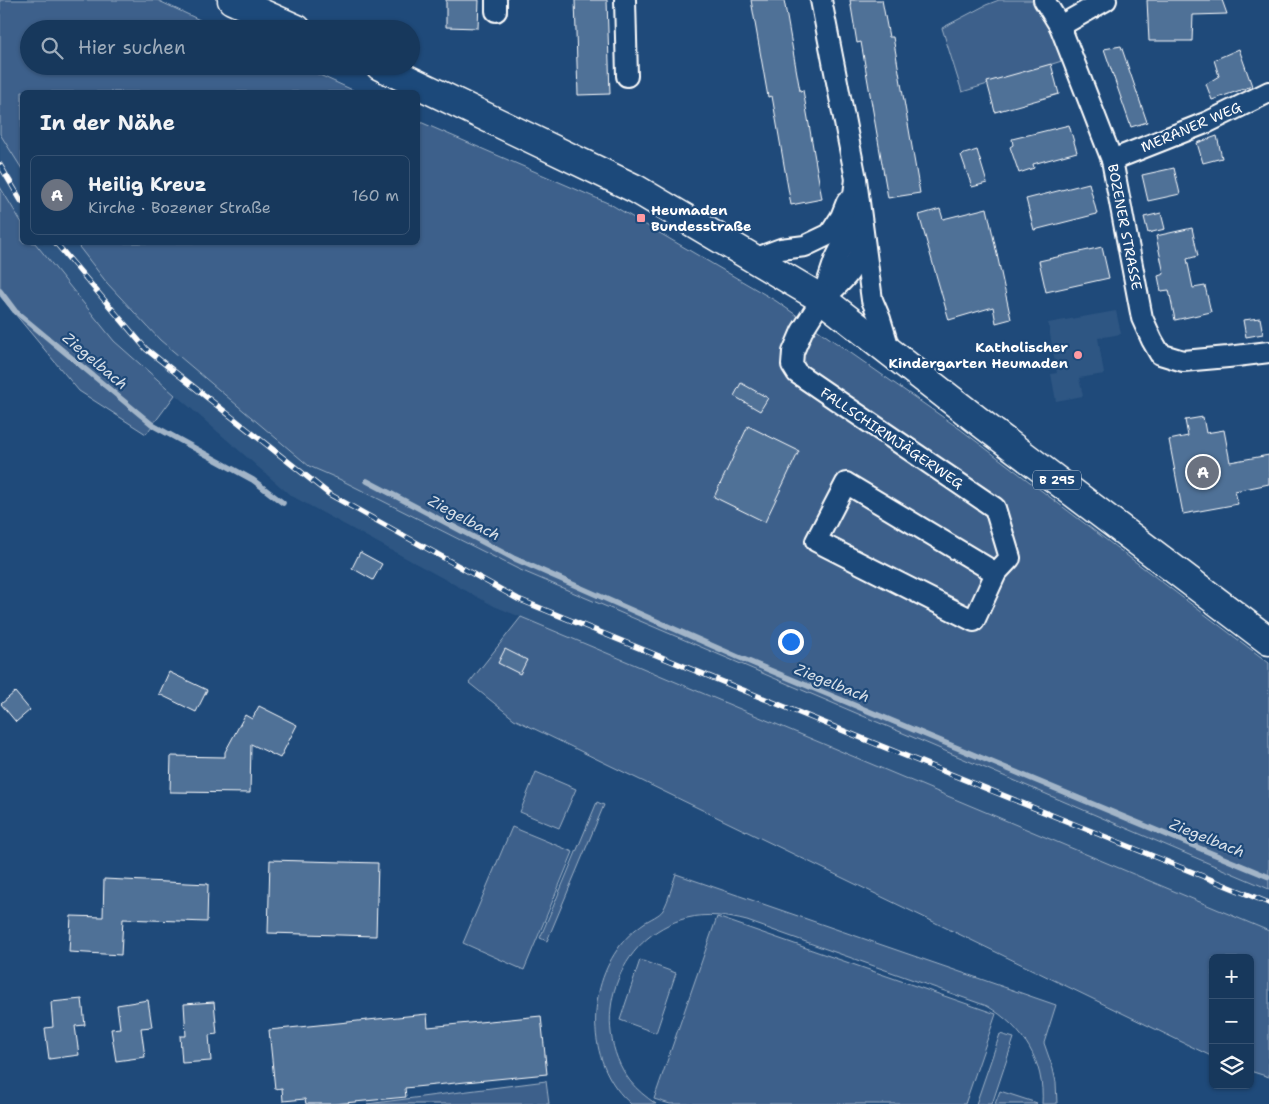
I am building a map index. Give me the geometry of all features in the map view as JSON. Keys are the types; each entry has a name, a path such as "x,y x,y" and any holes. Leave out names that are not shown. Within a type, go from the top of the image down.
{"main road":[{"path":"232,0 277,20"},
{"name":"B 295","path":"399,75 636,189 822,299 1269,641"}],"street":[{"path":"624,0 627,76"},
{"path":"821,0 856,179 872,300 890,352"},
{"name":"BOZENER STRASSE","path":"1044,0 1060,26 1112,160 1142,318 1160,354 1184,360 1269,352"},
{"path":"1060,26 1106,0"},
{"name":"MERANER WEG","path":"1112,160 1208,122 1269,92"},
{"path":"754,259 781,249 805,246 830,234 841,217 856,179"},
{"path":"822,299 835,260 849,232 856,179"},
{"path":"822,299 852,271 859,257 864,239"},
{"name":"FALLSCHIRMJÄGERWEG","path":"822,299 802,331 793,352 792,365 797,373 995,508 1010,558 996,573 974,621 816,541 846,483 996,573"}],"shaded area":[{"path":"0,0 157,0 200,20 20,20 20,75 320,75 353,90 20,90 20,166 0,134"},
{"path":"999,0 1038,0 1065,60 962,92 942,28"},
{"path":"420,122 610,204 776,301 960,429 1269,663 1269,889 518,569 339,479 309,466 160,340 107,283 78,245 420,245"},
{"path":"0,134 20,166 20,220 0,187"},
{"path":"0,187 20,220 20,245 37,245 114,341 175,395 146,434 79,391 0,296"},
{"path":"37,245 78,245 107,283 160,340 309,466 339,479 509,565 1269,889 1269,931 494,606 290,495 114,341"},
{"name":"Katholischer Kindergarten Heumaden","path":"1116,311 1121,334 1098,338 1104,374 1079,378 1083,396 1056,401 1051,374 1057,373 1048,323"},
{"path":"521,617 1269,931 1269,1077 1254,1072 1254,954 1209,954 1209,1055 514,719 469,683"},
{"path":"536,772 576,789 559,828 520,812"},
{"path":"597,802 604,805 547,941 540,938"},
{"path":"512,827 573,852 524,970 463,943"},
{"path":"676,874 1056,1005 1044,1043 1056,1082 1057,1104 1042,1104 1040,1074 1029,1047 1011,1024 987,1006 747,921 710,915 694,916 662,928 642,943 627,962 616,985 611,1009 611,1034 617,1058 630,1081 656,1104 631,1104 616,1088 606,1070 599,1050 596,1030 596,1008 607,968 617,950 629,935 662,912"},
{"path":"717,917 996,1014 965,1104 670,1104 654,1099"},
{"path":"640,960 676,973 656,1033 620,1020"},
{"path":"1000,1034 1014,1038 992,1104 976,1104"},
{"path":"546,1081 549,1104 367,1104"},
{"path":"1000,1091 1037,1103 995,1104"}],"building":[{"path":"446,0 479,0 478,28 446,27"},
{"path":"575,0 607,0 610,94 578,95"},
{"path":"751,0 784,0 800,91 803,90 822,199 791,205 772,96 768,97"},
{"path":"850,0 882,0 889,37 893,37 920,193 888,198 861,42 857,43"},
{"path":"1147,0 1222,0 1227,14 1193,15 1192,41 1149,41"},
{"path":"1121,46 1147,122 1131,127 1104,49"},
{"path":"1239,49 1252,86 1212,100 1206,84 1219,76 1214,60"},
{"path":"1051,64 1059,94 995,112 987,82"},
{"path":"1069,125 1077,152 1033,164 1034,168 1019,173 1010,147 1013,145 1012,139"},
{"path":"1217,136 1222,158 1203,163 1197,143"},
{"path":"977,150 987,183 972,187 961,155"},
{"path":"1174,168 1180,194 1148,201 1142,175"},
{"path":"1089,183 1097,214 1034,230 1026,199"},
{"path":"987,208 1011,319 996,323 993,307 949,320 919,215 940,209 943,219"},
{"path":"1161,213 1165,229 1148,233 1144,217"},
{"path":"1192,228 1198,256 1187,259 1193,288 1205,286 1211,312 1175,320 1169,290 1161,291 1158,276 1164,274 1156,236"},
{"path":"1102,247 1109,278 1046,292 1039,261"},
{"path":"1260,318 1263,334 1246,337 1243,320"},
{"path":"741,383 768,398 760,411 734,396"},
{"path":"1203,417 1206,433 1224,430 1230,462 1269,455 1269,484 1235,491 1238,504 1183,514 1169,440 1188,436 1185,420"},
{"path":"748,426 799,451 765,522 714,497"},
{"path":"360,552 382,564 373,580 352,568"},
{"path":"505,649 527,660 520,674 498,663"},
{"path":"169,672 207,690 196,712 159,694"},
{"path":"15,692 30,710 16,722 1,704"},
{"path":"259,706 297,725 280,758 251,744 250,793 170,792 171,756 225,757 225,752 245,715 252,719"},
{"path":"270,860 378,863 376,936 268,933"},
{"path":"104,879 208,884 207,922 123,919 121,955 69,952 71,916 103,917"},
{"path":"82,999 85,1025 75,1026 79,1055 49,1059 45,1028 53,1027 51,1002"},
{"path":"148,1000 152,1027 141,1028 145,1057 116,1061 111,1029 120,1028 117,1005"},
{"path":"214,1002 217,1034 209,1035 211,1061 182,1063 180,1036 186,1036 184,1004"},
{"path":"427,1014 428,1027 541,1016 547,1074 405,1088 406,1097 334,1104 306,1104 305,1099 283,1101 282,1088 275,1089 269,1030"}],"waterway":[{"name":"Ziegelbach","path":"0,291 15,311 154,426 253,480 283,503"},
{"name":"Ziegelbach","path":"367,481 513,558 738,657 1269,877"}],"railway":[{"path":"0,165 20,199"},
{"path":"58,245 146,349 329,494 518,599 1269,903"}],"place":[{"name":"Heumaden Bundesstraße","path":"641,218"},
{"name":"Katholischer Kindergarten Heumaden","path":"1078,355"},
{"name":"Heilig Kreuz","path":"1203,472"}]}
